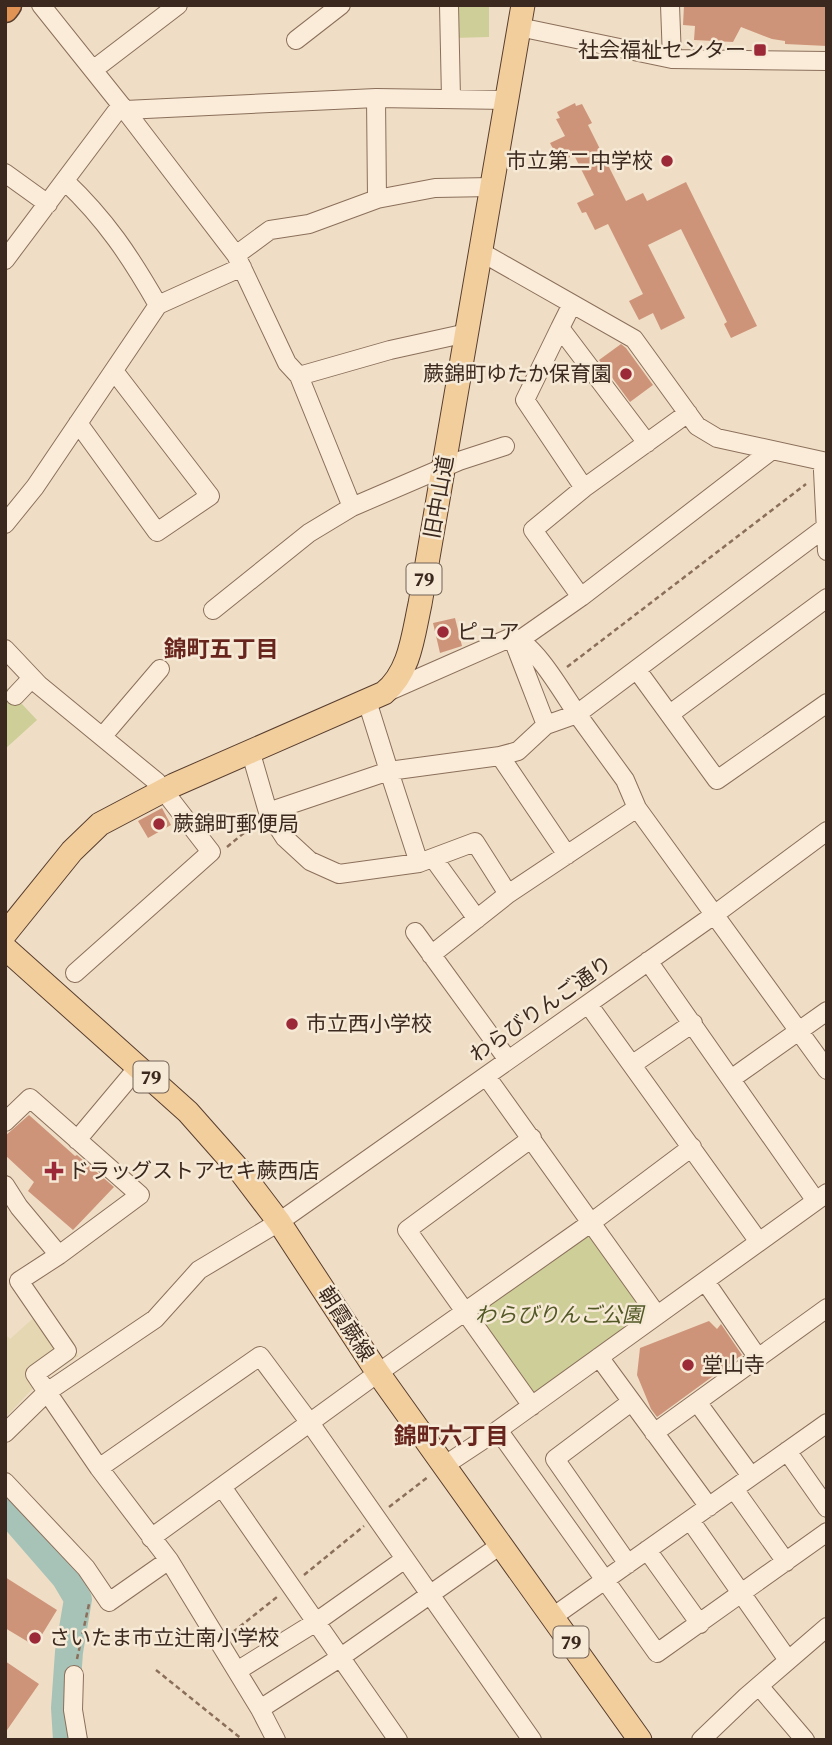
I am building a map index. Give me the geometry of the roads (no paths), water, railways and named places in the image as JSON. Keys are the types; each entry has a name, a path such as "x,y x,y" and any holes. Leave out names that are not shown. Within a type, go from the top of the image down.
{"main road":[{"name":"旧中山道","path":"375,697 395,684 408,656 444,468 521,16"},
{"path":"5,934 72,851 100,824 163,790 375,697"},
{"name":"朝霞蕨線","path":"5,948 188,1112 242,1172 279,1222 378,1373 640,1740"}],"street":[{"path":"41,5 93,70 120,111 239,261 287,363 299,376 352,507"},
{"path":"93,70 178,5"},
{"path":"296,40 341,5"},
{"path":"449,5 451,99"},
{"path":"670,5 672,59"},
{"path":"521,16 672,59 827,61"},
{"path":"376,98 377,199"},
{"path":"5,260 120,111 376,98 507,100"},
{"path":"5,173 48,204"},
{"path":"65,181 94,209 129,254 158,305"},
{"path":"5,524 35,487 158,305 239,261 270,230 309,224 377,199 435,188 492,187"},
{"path":"481,252 634,339 697,426 717,438 772,450 825,466 827,551"},
{"path":"572,304 525,400 584,488"},
{"path":"560,328 646,443"},
{"path":"299,376 390,350 467,333"},
{"path":"78,423 157,532 210,496 114,371"},
{"path":"581,597 533,530 584,488 688,413"},
{"path":"213,610 309,533 352,507 444,468 505,446"},
{"path":"477,919 426,860 389,771 375,697 517,638 581,597 772,450"},
{"path":"268,812 389,771 500,756 518,751 545,725 577,714 826,527"},
{"path":"670,714 827,598"},
{"path":"517,638 552,678 625,780 637,808 827,1070"},
{"path":"517,638 545,725"},
{"path":"5,649 32,678 163,790 211,852 75,973"},
{"path":"102,737 160,669"},
{"path":"637,670 717,780 827,703"},
{"path":"15,696 32,678"},
{"path":"250,750 268,812 285,838 310,861 339,874 426,860 475,842 508,894"},
{"path":"500,756 567,855"},
{"path":"431,955 508,894 637,808"},
{"name":"わらびりんご通り","path":"5,1433 47,1392 155,1318 199,1270 279,1222 714,915 827,831"},
{"path":"415,932 508,1060"},
{"path":"444,1465 498,1430 822,1197 731,1079 648,961"},
{"path":"588,1004 760,1242"},
{"path":"731,1079 827,1011"},
{"path":"633,1064 693,1023"},
{"path":"77,1140 139,1066"},
{"path":"486,1076 657,1315"},
{"path":"5,1122 30,1098 140,1195 19,1281 67,1351 35,1374 99,1468 169,1560 276,1740"},
{"path":"531,1406 407,1230 532,1138"},
{"path":"151,1538 592,1222 692,1147"},
{"path":"5,1185 19,1207 59,1255"},
{"path":"705,1281 758,1358"},
{"path":"654,1433 827,1308"},
{"path":"99,1468 260,1356 310,1423 531,1740"},
{"path":"598,1357 709,1507"},
{"path":"628,1564 555,1459 631,1402"},
{"path":"697,1402 751,1476"},
{"path":"554,1616 827,1423"},
{"path":"498,1430 657,1653 827,1532"},
{"path":"787,1451 827,1508"},
{"path":"5,1482 86,1568 109,1602 169,1560"},
{"path":"222,1487 398,1740"},
{"path":"734,1489 786,1562"},
{"path":"690,1520 788,1660"},
{"path":"260,1709 341,1657 502,1544"},
{"path":"647,1550 700,1624"},
{"path":"237,1671 316,1622 405,1559"},
{"path":"701,1740 758,1686 827,1627"},
{"path":"74,1675 73,1710 78,1740"},
{"path":"758,1686 805,1740"}],"waterway":[{"path":"5,1508 65,1577 78,1599 69,1652 65,1708 67,1740"}],"place":[{"name":"社会福祉センター","path":"760,50"},
{"name":"市立第二中学校","path":"667,161"},
{"name":"蕨錦町ゆたか保育園","path":"626,374"},
{"name":"ピュア","path":"443,632"},
{"name":"蕨錦町郵便局","path":"159,824"},
{"name":"市立西小学校","path":"292,1024"},
{"name":"ドラッグストアセキ蕨西店","path":"54,1171"},
{"name":"堂山寺","path":"688,1365"},
{"name":"さいたま市立辻南小学校","path":"35,1638"}],"district":[{"name":"錦町五丁目","path":"221,649"},
{"name":"錦町六丁目","path":"451,1436"}],"park label":[{"name":"わらびりんご公園","path":"559,1315"}]}
